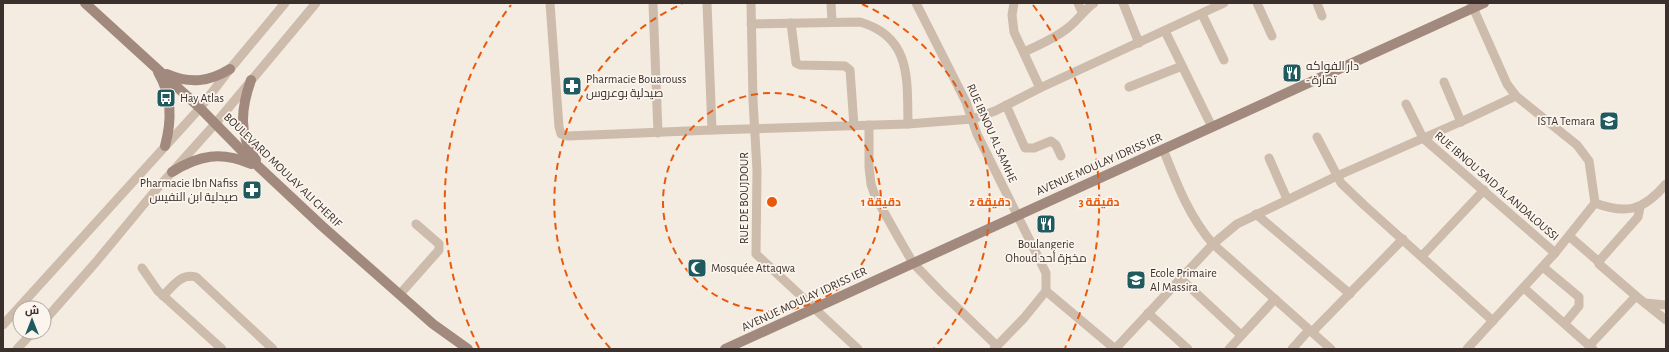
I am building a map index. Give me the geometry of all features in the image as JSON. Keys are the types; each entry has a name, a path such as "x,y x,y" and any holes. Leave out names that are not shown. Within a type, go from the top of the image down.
{"main road":[{"name":"AVENUE MOULAY IDRISS IER","path":"724,349 1472,6 1484,3"},
{"name":"BOULEVARD MOULAY ALI CHERIF","path":"88,4 200,108 266,173 433,324 468,349"},
{"path":"155,67 178,79 192,81 205,80 218,76 230,69"},
{"path":"155,67 164,86 170,105 170,126 165,146"},
{"path":"251,80 244,98 243,124 245,136 252,154 266,173"},
{"path":"172,172 192,161 204,157 222,156 245,161 266,173"}],"street":[{"path":"3,325 200,108 230,69 285,3"},
{"path":"52,311 96,262 154,192 215,124 316,3"},
{"path":"550,3 558,127 561,134 568,136 755,128 869,126 972,119 1006,105 1224,3"},
{"path":"653,3 658,133"},
{"path":"707,3 712,130"},
{"name":"RUE DE BOUJDOUR","path":"751,3 758,210 756,254 858,349"},
{"path":"832,3 832,21"},
{"name":"RUE IBNOU AL SAMHE","path":"916,3 966,102 977,134 1046,273 1046,291"},
{"path":"1014,3 1012,25 1040,88"},
{"path":"1078,3 1082,12"},
{"path":"1024,52 1059,34 1069,27 1082,12 1094,3"},
{"path":"1123,3 1140,43"},
{"path":"1257,3 1272,36"},
{"path":"1317,3 1322,16"},
{"path":"1467,349 1555,253 1595,203 1589,161 1586,155 1578,145 1516,96 1508,84 1472,6"},
{"path":"1202,14 1224,60"},
{"path":"751,24 832,21 860,22 872,25 881,30 892,41 904,62 907,76 908,124"},
{"path":"791,23 796,63 800,65 845,66 850,70 854,126"},
{"path":"1165,31 1212,126"},
{"path":"1128,87 1182,66"},
{"path":"1444,82 1461,122"},
{"path":"869,126 870,176 873,190 890,224 913,263 996,348 1024,318 1046,291 1115,349 1213,244 1237,224 1336,176 1461,122 1516,96"},
{"path":"1406,104 1423,138"},
{"path":"1006,105 1025,148 1034,148 1051,141 1056,144 1061,156"},
{"path":"1317,136 1336,176 1341,182 1364,205 1493,321"},
{"name":"RUE IBNOU SAID AL ANDALOUSSI","path":"1423,138 1555,253"},
{"path":"1163,149 1185,200 1203,232 1213,244 1331,349"},
{"path":"1269,158 1287,199"},
{"path":"1422,256 1484,190"},
{"path":"1595,203 1604,207 1622,209 1640,207 1664,190"},
{"path":"1599,262 1638,217 1640,207"},
{"path":"1256,214 1350,294"},
{"path":"400,294 439,250 439,244 416,224"},
{"path":"1568,236 1599,262 1602,268 1666,320"},
{"path":"1292,349 1350,294 1403,239"},
{"path":"1543,266 1578,297 1579,306 1565,323"},
{"path":"142,268 158,291 222,349"},
{"path":"163,296 182,277 188,275 196,277 273,349"},
{"path":"1180,278 1240,335"},
{"path":"1524,288 1591,347 1636,296"},
{"path":"1228,349 1275,299"},
{"path":"1645,303 1666,305"},
{"path":"1148,313 1188,349"},
{"path":"17,349 25,340"}],"place":[{"name":"دار الفواكه - تمارة","path":"1292,73"},
{"name":"Pharmacie Bouarouss صيدلية بوعروس","path":"572,86"},
{"name":"Hay Atlas","path":"166,98"},
{"name":"ISTA Temara","path":"1609,121"},
{"name":"Pharmacie Ibn Nafiss صيدلية ابن النفيس","path":"252,190"},
{"name":"Boulangerie Ohoud مخبزة أحد","path":"1046,224"},
{"name":"Mosquée Attaqwa","path":"697,268"},
{"name":"Ecole Primaire Al Massira","path":"1136,280"}]}
